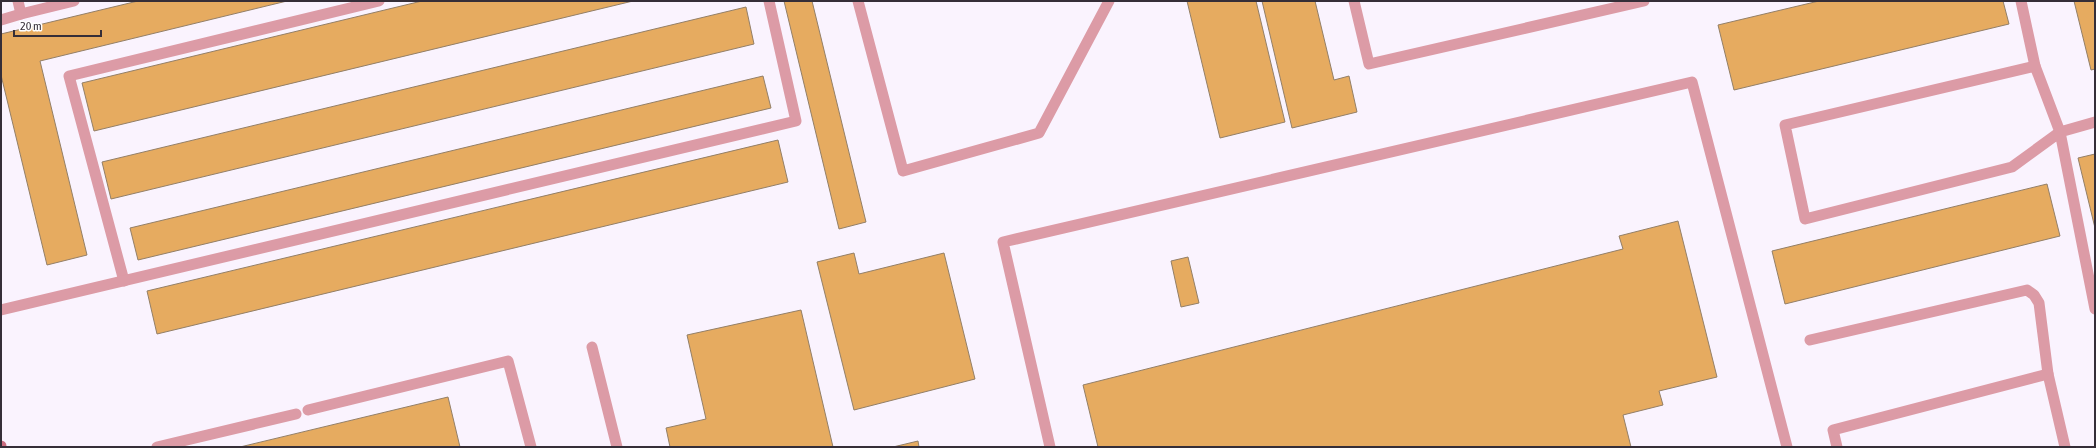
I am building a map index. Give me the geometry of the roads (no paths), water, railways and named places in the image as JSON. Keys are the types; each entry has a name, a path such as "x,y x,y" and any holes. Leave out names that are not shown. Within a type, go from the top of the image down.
{"lane":[{"path":"18,1 21,14"},
{"path":"1,20 74,1"},
{"path":"124,281 69,76 379,1"},
{"path":"1,310 796,121 769,1"},
{"path":"858,1 902,171 1039,133 1109,1"},
{"path":"1354,1 1369,64 1644,1"},
{"path":"2021,1 2035,66 2060,132 2095,309"},
{"path":"2035,66 1785,125 1805,219 2012,167 2060,132 2095,122"},
{"path":"1050,447 1003,242 1692,82 1787,447"},
{"path":"1810,340 2027,290 2034,295 2039,303 2048,374 2065,447"},
{"path":"592,347 617,447"},
{"path":"308,410 508,361 530,447"},
{"path":"1837,447 1833,430 2048,374"},
{"path":"157,447 296,414"}]}
